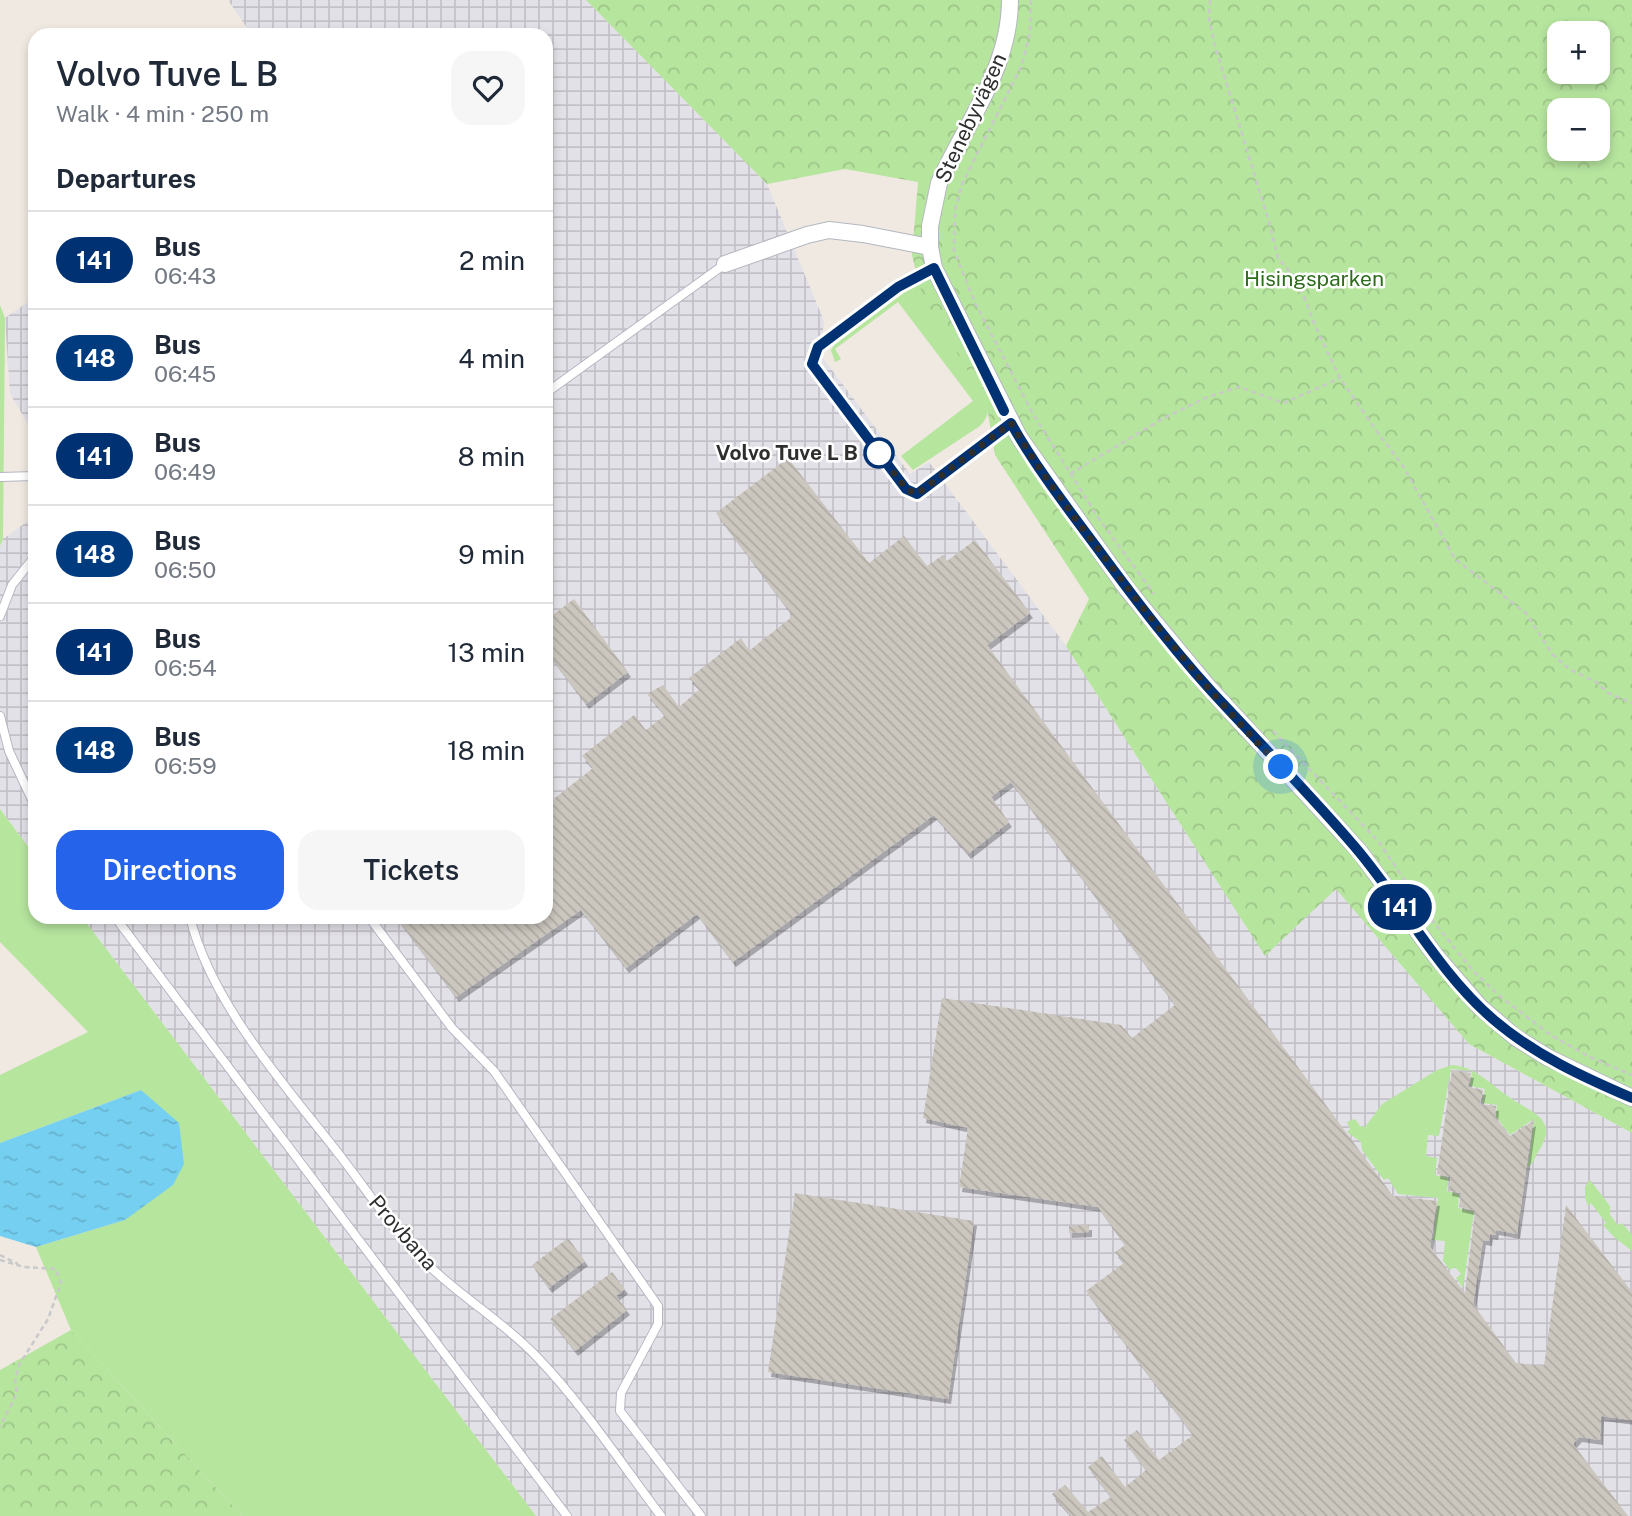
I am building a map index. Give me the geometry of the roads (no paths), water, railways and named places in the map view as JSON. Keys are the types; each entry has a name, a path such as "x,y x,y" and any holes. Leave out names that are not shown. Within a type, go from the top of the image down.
{"street":[{"name":"Stenebyvägen","path":"1010,0 1010,19 1002,57 939,183 930,226 930,247 934,268 1011,423 1074,516 1154,623 1230,712 1360,852 1467,994 1497,1023 1525,1044 1632,1098"},
{"path":"725,264 829,230 863,233 930,247"}],"lane":[{"path":"553,388 725,264"},
{"path":"934,268 898,287 818,347 812,364 906,489 917,494 1011,423"},
{"path":"0,477 28,476"},
{"path":"0,615 12,585 28,565"},
{"path":"0,716 9,751 28,793"},
{"name":"Provbana","path":"120,924 567,1516"},
{"name":"Provbana","path":"192,924 209,974 224,1000 410,1246 444,1279 537,1356 661,1516"},
{"path":"374,924 452,1028 494,1071 658,1306 658,1324 621,1393 620,1412 701,1516"}],"water":[{"path":"141,1090 179,1123 184,1164 173,1185 125,1220 36,1247 0,1236 0,1143"}],"place":[{"name":"Volvo Tuve L B","path":"879,453"}],"park label":[{"name":"Hisingsparken","path":"1314,279"}]}
